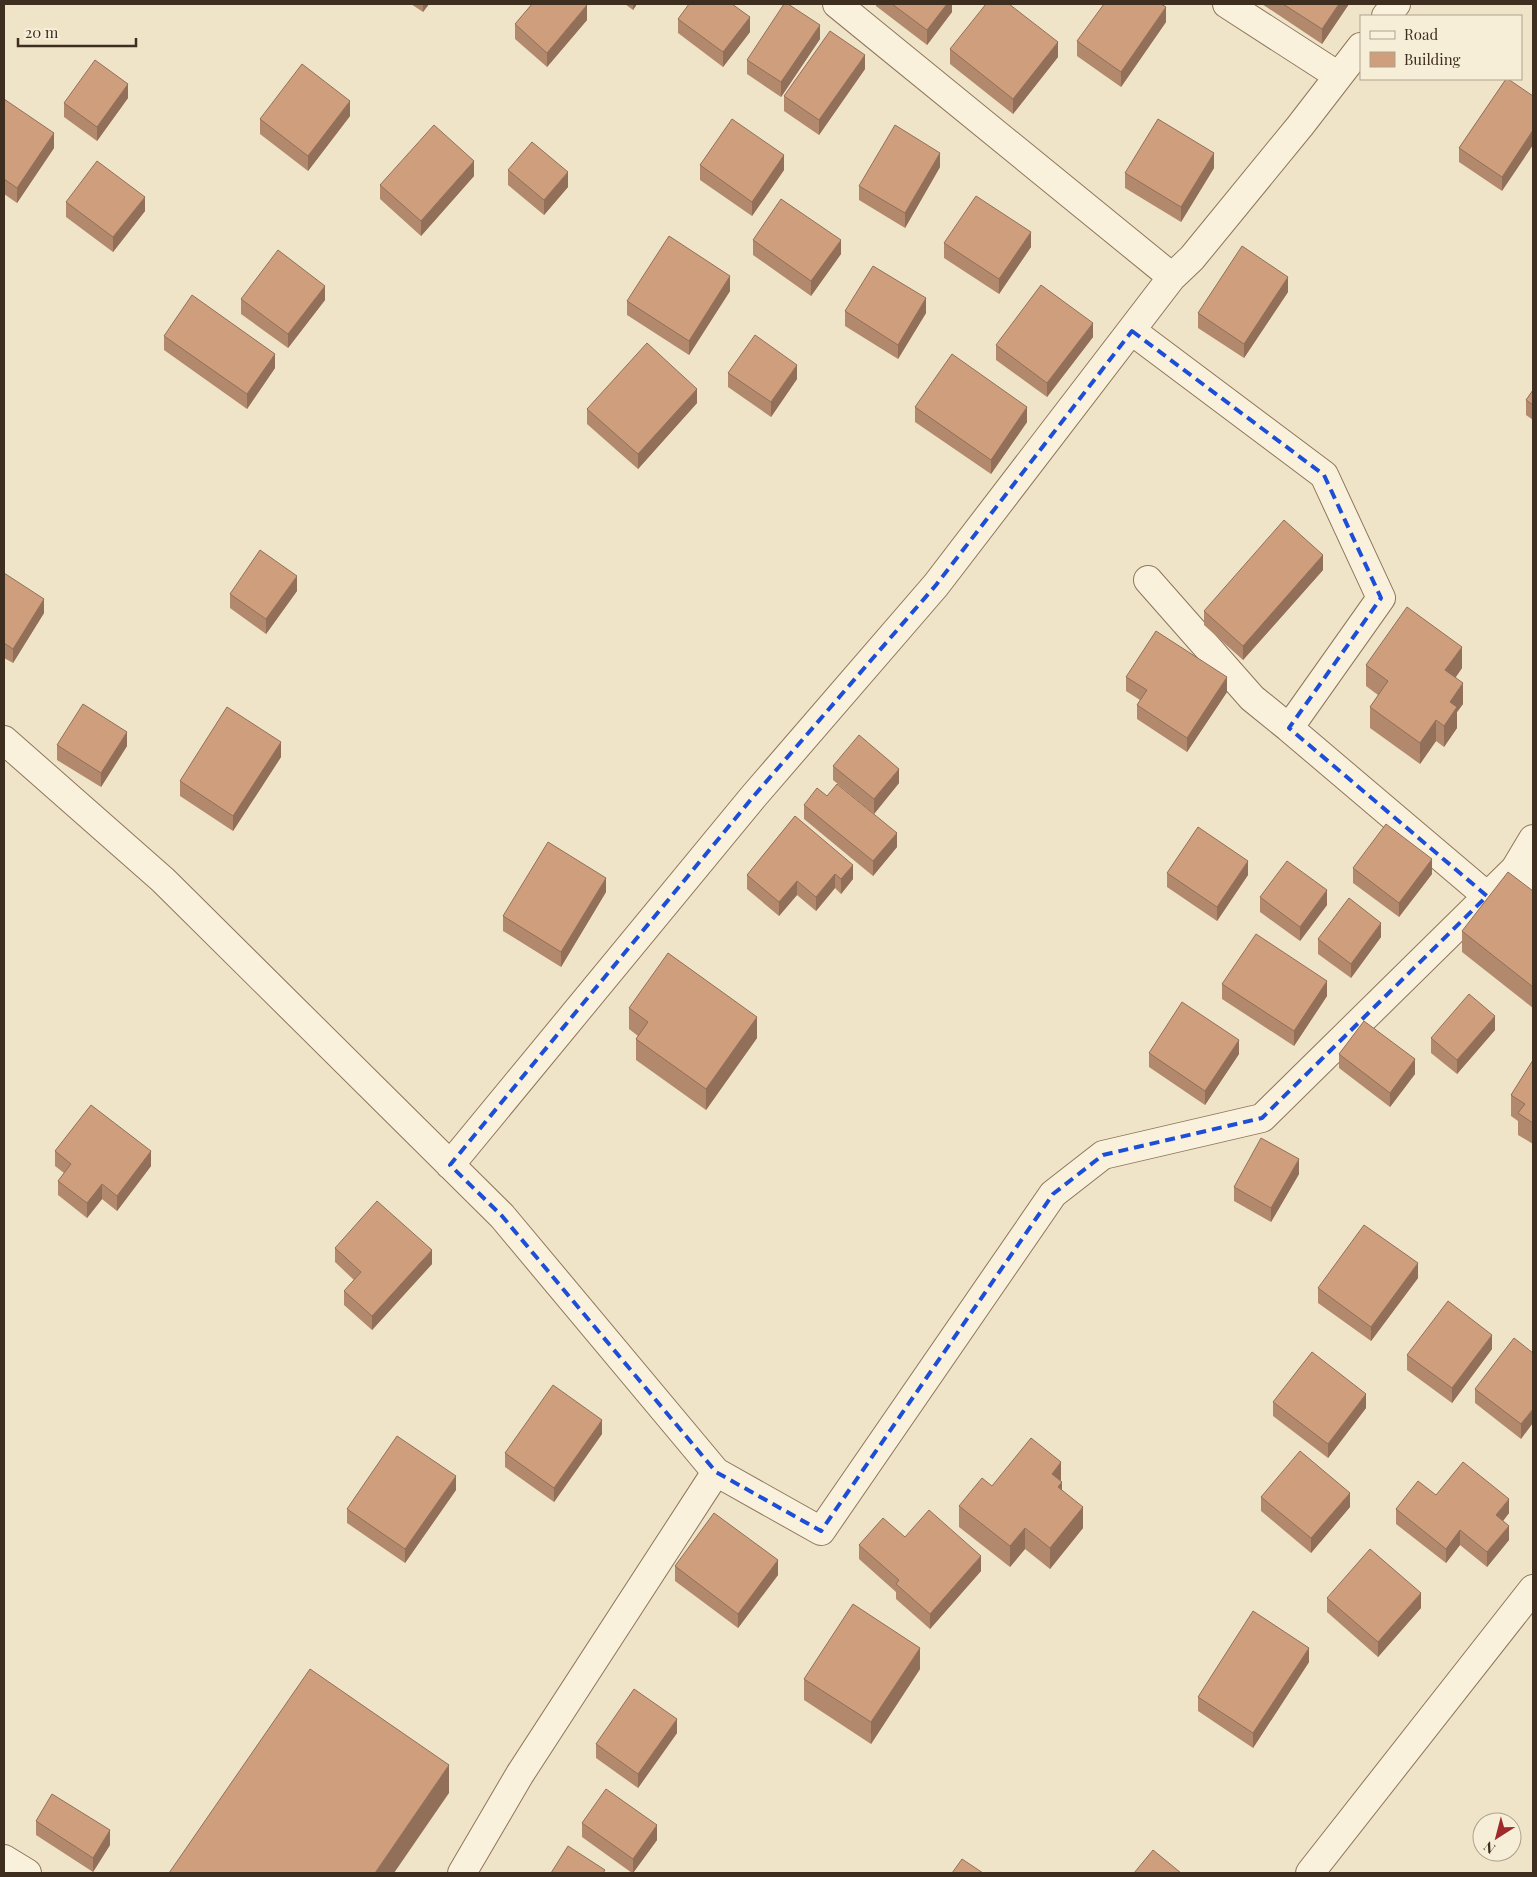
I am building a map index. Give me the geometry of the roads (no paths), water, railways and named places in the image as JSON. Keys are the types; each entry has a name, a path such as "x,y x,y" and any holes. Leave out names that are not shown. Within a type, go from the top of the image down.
{"street":[{"path":"837,4 1172,277"},
{"path":"1228,4 1337,76"},
{"path":"1387,15 1396,4"},
{"path":"450,1164 753,797 936,586 1172,277 1192,258 1360,48"},
{"path":"1132,331 1324,475 1381,598 1289,728"},
{"path":"1148,580 1252,698 1487,896"},
{"path":"4,740 163,880 502,1216 716,1472 821,1531 1053,1194 1103,1155 1262,1118 1487,896 1524,876 1533,839"},
{"path":"462,1873 520,1774 716,1472"},
{"path":"1310,1873 1533,1589"},
{"path":"4,1858 27,1873"}]}
